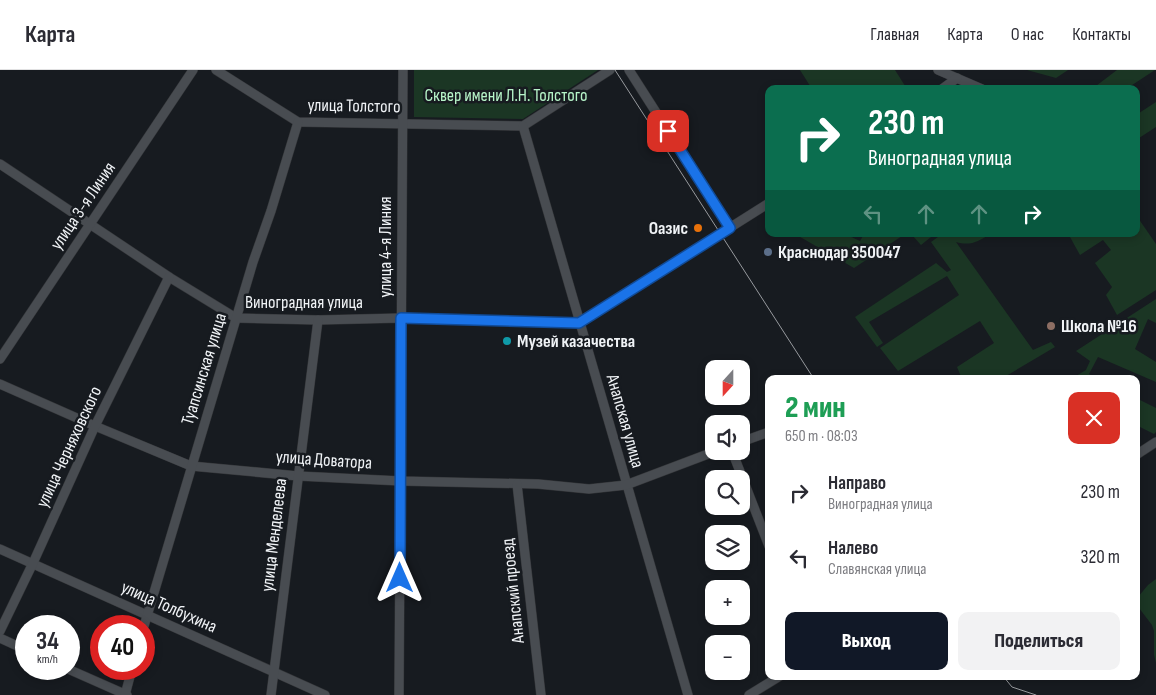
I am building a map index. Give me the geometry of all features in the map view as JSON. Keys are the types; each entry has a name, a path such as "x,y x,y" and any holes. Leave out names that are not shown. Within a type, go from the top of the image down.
{"street":[{"name":"улица 3-я Линия","path":"0,359 193,70"},
{"name":"улица Толстого","path":"216,70 298,122 523,126"},
{"name":"улица 4-я Линия","path":"399,695 403,70"},
{"path":"523,126 610,70"},
{"path":"629,70 730,228"},
{"path":"938,70 973,85"},
{"path":"947,85 957,78"},
{"name":"Туапсинская улица","path":"147,614 236,318 298,122"},
{"name":"Анапская улица","path":"523,126 688,695"},
{"name":"Виноградная улица","path":"0,164 170,277 236,318 318,320 401,318 579,323"},
{"path":"579,323 765,206"},
{"name":"улица Черняховского","path":"0,631 95,426 170,277"},
{"name":"улица Менделеева","path":"272,695 318,320"},
{"name":"улица Доватора","path":"0,384 191,466 298,476 517,484 589,489 626,485 705,455"},
{"path":"750,439 765,433"},
{"path":"1140,453 1156,442"},
{"path":"736,460 765,536"},
{"name":"Анапский проезд","path":"517,484 540,695"},
{"name":"улица Толбухина","path":"0,549 324,695"},
{"path":"0,638 15,645"},
{"path":"80,674 126,695 129,680"},
{"path":"749,695 773,680"}],"green space":[{"name":"Сквер имени Л.Н. Толстого","path":"414,70 598,70 523,119 414,117"},
{"path":"800,70 895,70 904,85 809,85"},
{"path":"1027,70 1068,70 1056,78"},
{"path":"1117,70 1155,70 1132,85 1097,85"},
{"path":"1156,102 1156,127 1140,137 1140,112"},
{"path":"1140,221 1156,244 1156,290 1117,315 1106,295 1112,287 1095,263 1111,250 1103,240 1080,255 1070,237 1140,237"},
{"path":"800,237 851,237 860,241 862,237 900,237 854,268"},
{"path":"914,237 931,237 921,245"},
{"path":"938,237 985,237 966,244 956,242 1033,350 1051,342 1055,347 1008,375 960,375 957,367 994,343 980,321 898,371 880,348 959,295 947,276 869,322 883,343 877,347 855,317 936,263 947,272 951,270 931,242"},
{"path":"1156,299 1156,323 1148,319 1135,349 1156,362 1156,382 1098,357 1089,374 1091,375 1078,375 1086,370 1090,361 1076,351"},
{"path":"1140,400 1156,408 1156,432 1154,434 1140,427"},
{"path":"1156,579 1156,663 1154,631 1152,625 1140,609 1140,595"}],"tram line":[{"path":"615,70 811,375"},
{"path":"1006,680 1012,687 1036,695"}],"place":[{"name":"Оазис","path":"698,228"},
{"name":"Краснодар 350047","path":"768,252"},
{"name":"Школа №16","path":"1051,326"},
{"name":"Музей казачества","path":"507,341"}],"route":[{"path":"400,578 401,318 579,323 730,228 668,131"}]}
